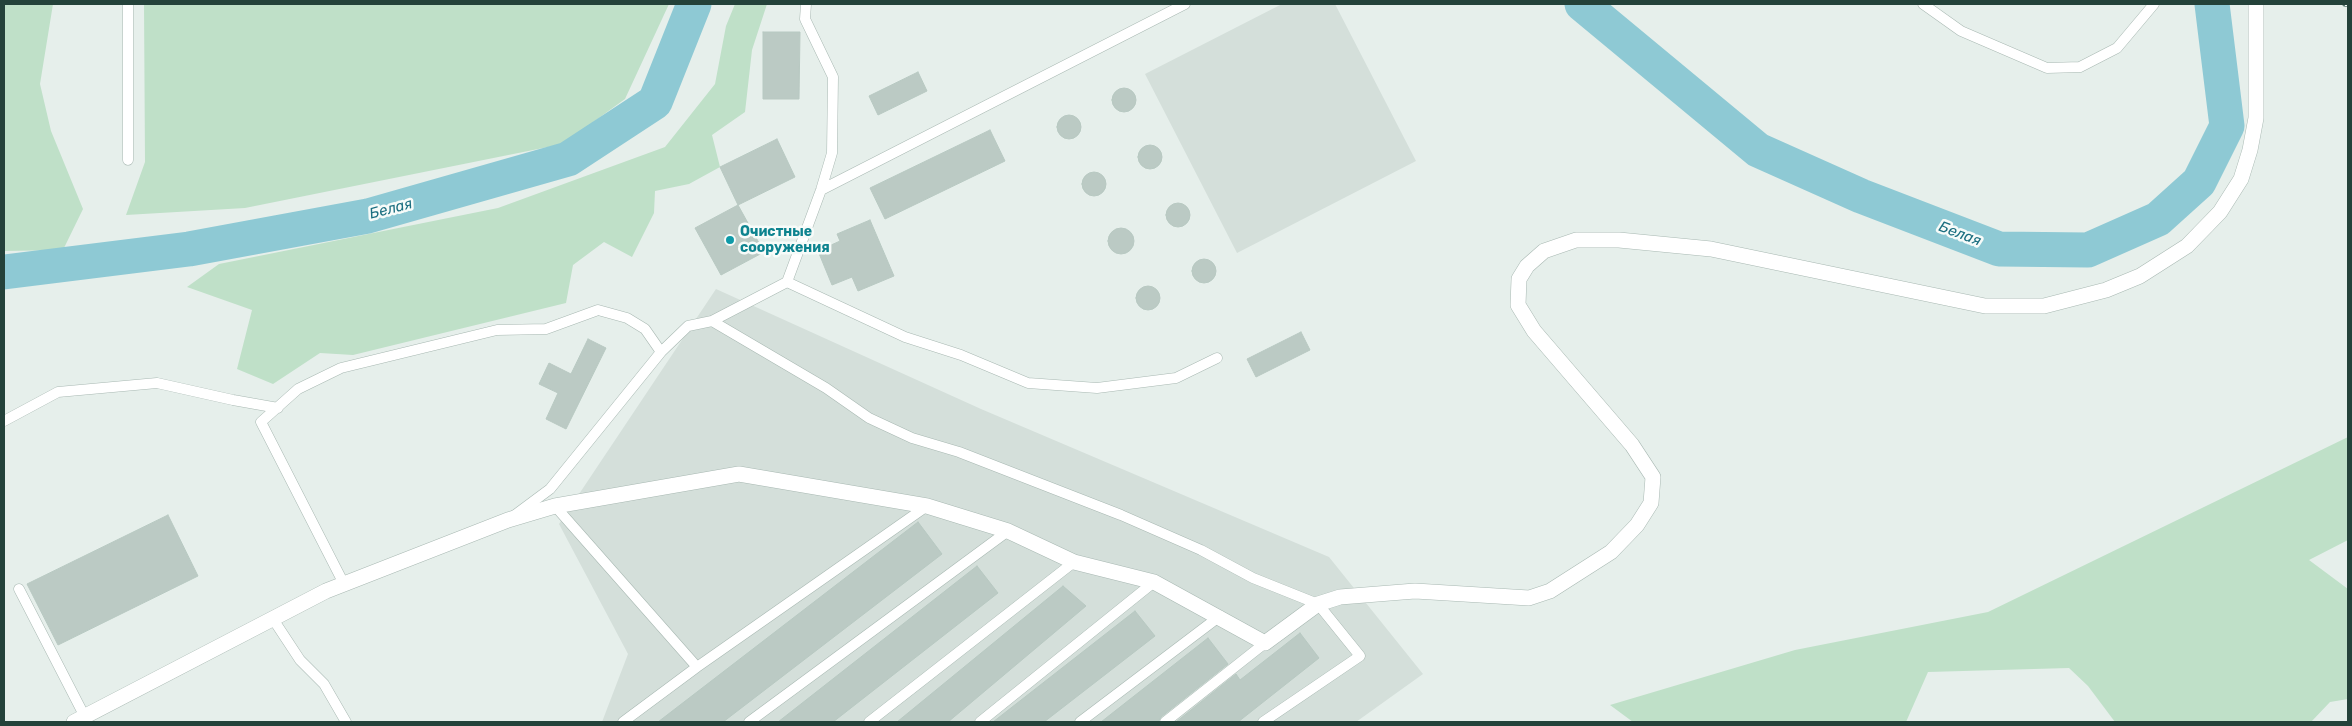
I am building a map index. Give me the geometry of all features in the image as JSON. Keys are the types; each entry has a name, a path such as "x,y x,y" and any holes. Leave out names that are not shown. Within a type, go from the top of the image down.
{"street":[{"path":"79,719 344,584 508,520 555,506 739,474 927,506 1008,531 1074,562 1154,582 1265,642 1318,604 1340,597 1415,591 1529,598 1550,591 1611,552 1637,525 1651,502 1653,477 1632,445 1534,331 1518,305 1519,280 1526,266 1544,251 1576,240 1619,240 1711,249 1985,306 2044,306 2106,290 2140,276 2187,246 2220,212 2241,179 2250,150 2256,118 2256,4"}],"lane":[{"path":"128,4 128,160"},
{"path":"508,520 550,489 661,352 688,326 712,321 787,282 821,190 832,154 833,77 805,19 806,4"},
{"path":"821,190 1185,4"},
{"path":"1922,4 1961,31 2047,68 2080,67 2117,48 2154,4"},
{"path":"787,282 905,337 961,355 1028,383 1097,388 1176,378 1217,358"},
{"path":"344,584 261,422 298,389 341,368 497,330 546,328 598,310 627,318 645,330 661,352"},
{"path":"712,321 826,388 869,418 912,438 959,452 1121,515 1201,550 1253,578 1318,604 1360,656 1264,722"},
{"path":"4,420 58,392 157,383 278,408"},
{"path":"555,506 697,667"},
{"path":"624,722 697,667 927,506"},
{"path":"749,722 1008,531"},
{"path":"869,722 1074,562"},
{"path":"980,722 1154,582"},
{"path":"18,589 79,719"},
{"path":"1080,722 1220,616"},
{"path":"273,619 300,660 324,684 346,722"},
{"path":"1165,722 1265,642"}],"shaded area":[{"path":"1282,4 1335,4 1416,161 1237,253 1145,74"},
{"path":"716,289 981,409 1329,557 1423,674 1356,722 602,722 628,654 559,524"}],"green space":[{"path":"4,4 53,4 40,84 51,131 83,209 63,250 4,251"},
{"path":"144,4 669,4 625,99 563,144 245,208 126,215 145,162"},
{"path":"735,4 767,4 752,50 745,112 712,135 720,167 689,184 655,191 654,213 632,257 604,242 573,265 566,303 353,355 320,353 273,384 237,369 252,310 187,287 219,264 498,208 665,147 715,84 726,26"},
{"path":"2348,437 2348,540 2309,560 2348,589 2348,699 2330,702 2311,722 2115,722 2088,686 2069,668 1928,672 1906,722 1633,722 1610,705 1795,650 1988,612"}],"building":[{"path":"763,32 800,32 799,99 763,99"},
{"path":"918,72 927,91 878,115 869,96"},
{"path":"1124,88 1129,89 1135,95 1135,105 1129,111 1124,112 1119,111 1113,105 1112,100 1113,95 1119,89"},
{"path":"1069,115 1078,118 1081,127 1078,136 1069,139 1060,136 1057,127 1060,118"},
{"path":"990,130 1005,161 885,219 870,188"},
{"path":"777,139 795,177 738,205 720,167"},
{"path":"1150,145 1158,149 1162,157 1158,165 1150,169 1142,165 1138,157 1142,149"},
{"path":"1094,172 1099,173 1105,179 1105,189 1099,195 1094,196 1089,195 1083,189 1082,184 1083,179 1089,173"},
{"path":"1178,203 1187,206 1190,215 1187,224 1178,227 1169,224 1166,215 1169,206"},
{"name":"Очистные сооружения","path":"738,205 764,252 721,275 695,228"},
{"path":"870,220 894,276 858,291 852,277 832,285 818,251 840,241 837,234"},
{"path":"1121,228 1130,232 1134,241 1130,250 1121,254 1112,250 1108,241 1112,232"},
{"path":"1204,259 1212,263 1216,271 1212,279 1204,283 1196,279 1192,271 1196,263"},
{"path":"1148,286 1157,289 1160,298 1157,307 1148,310 1139,307 1136,298 1139,289"},
{"path":"1301,332 1310,350 1256,377 1247,359"},
{"path":"588,339 606,348 566,429 546,419 558,393 539,384 549,363 571,374"},
{"path":"168,515 198,576 58,645 27,584"},
{"path":"918,522 942,554 723,722 658,722"},
{"path":"977,566 998,593 833,722 778,722"},
{"path":"1063,586 1086,606 948,722 897,722"},
{"path":"1135,611 1155,636 1044,722 993,722"},
{"path":"1300,633 1319,658 1238,722 1176,722 1236,674 1240,680"},
{"path":"1208,638 1228,664 1161,717 1158,722 1101,722"}],"waterway":[{"name":"Белая","path":"4,272 189,249 368,216 568,159 655,102 694,4"},
{"name":"Белая","path":"1582,4 1758,150 1861,196 1999,249 2088,250 2158,219 2199,182 2227,126 2212,4"}],"place":[{"name":"Очистные сооружения","path":"730,240"}]}
